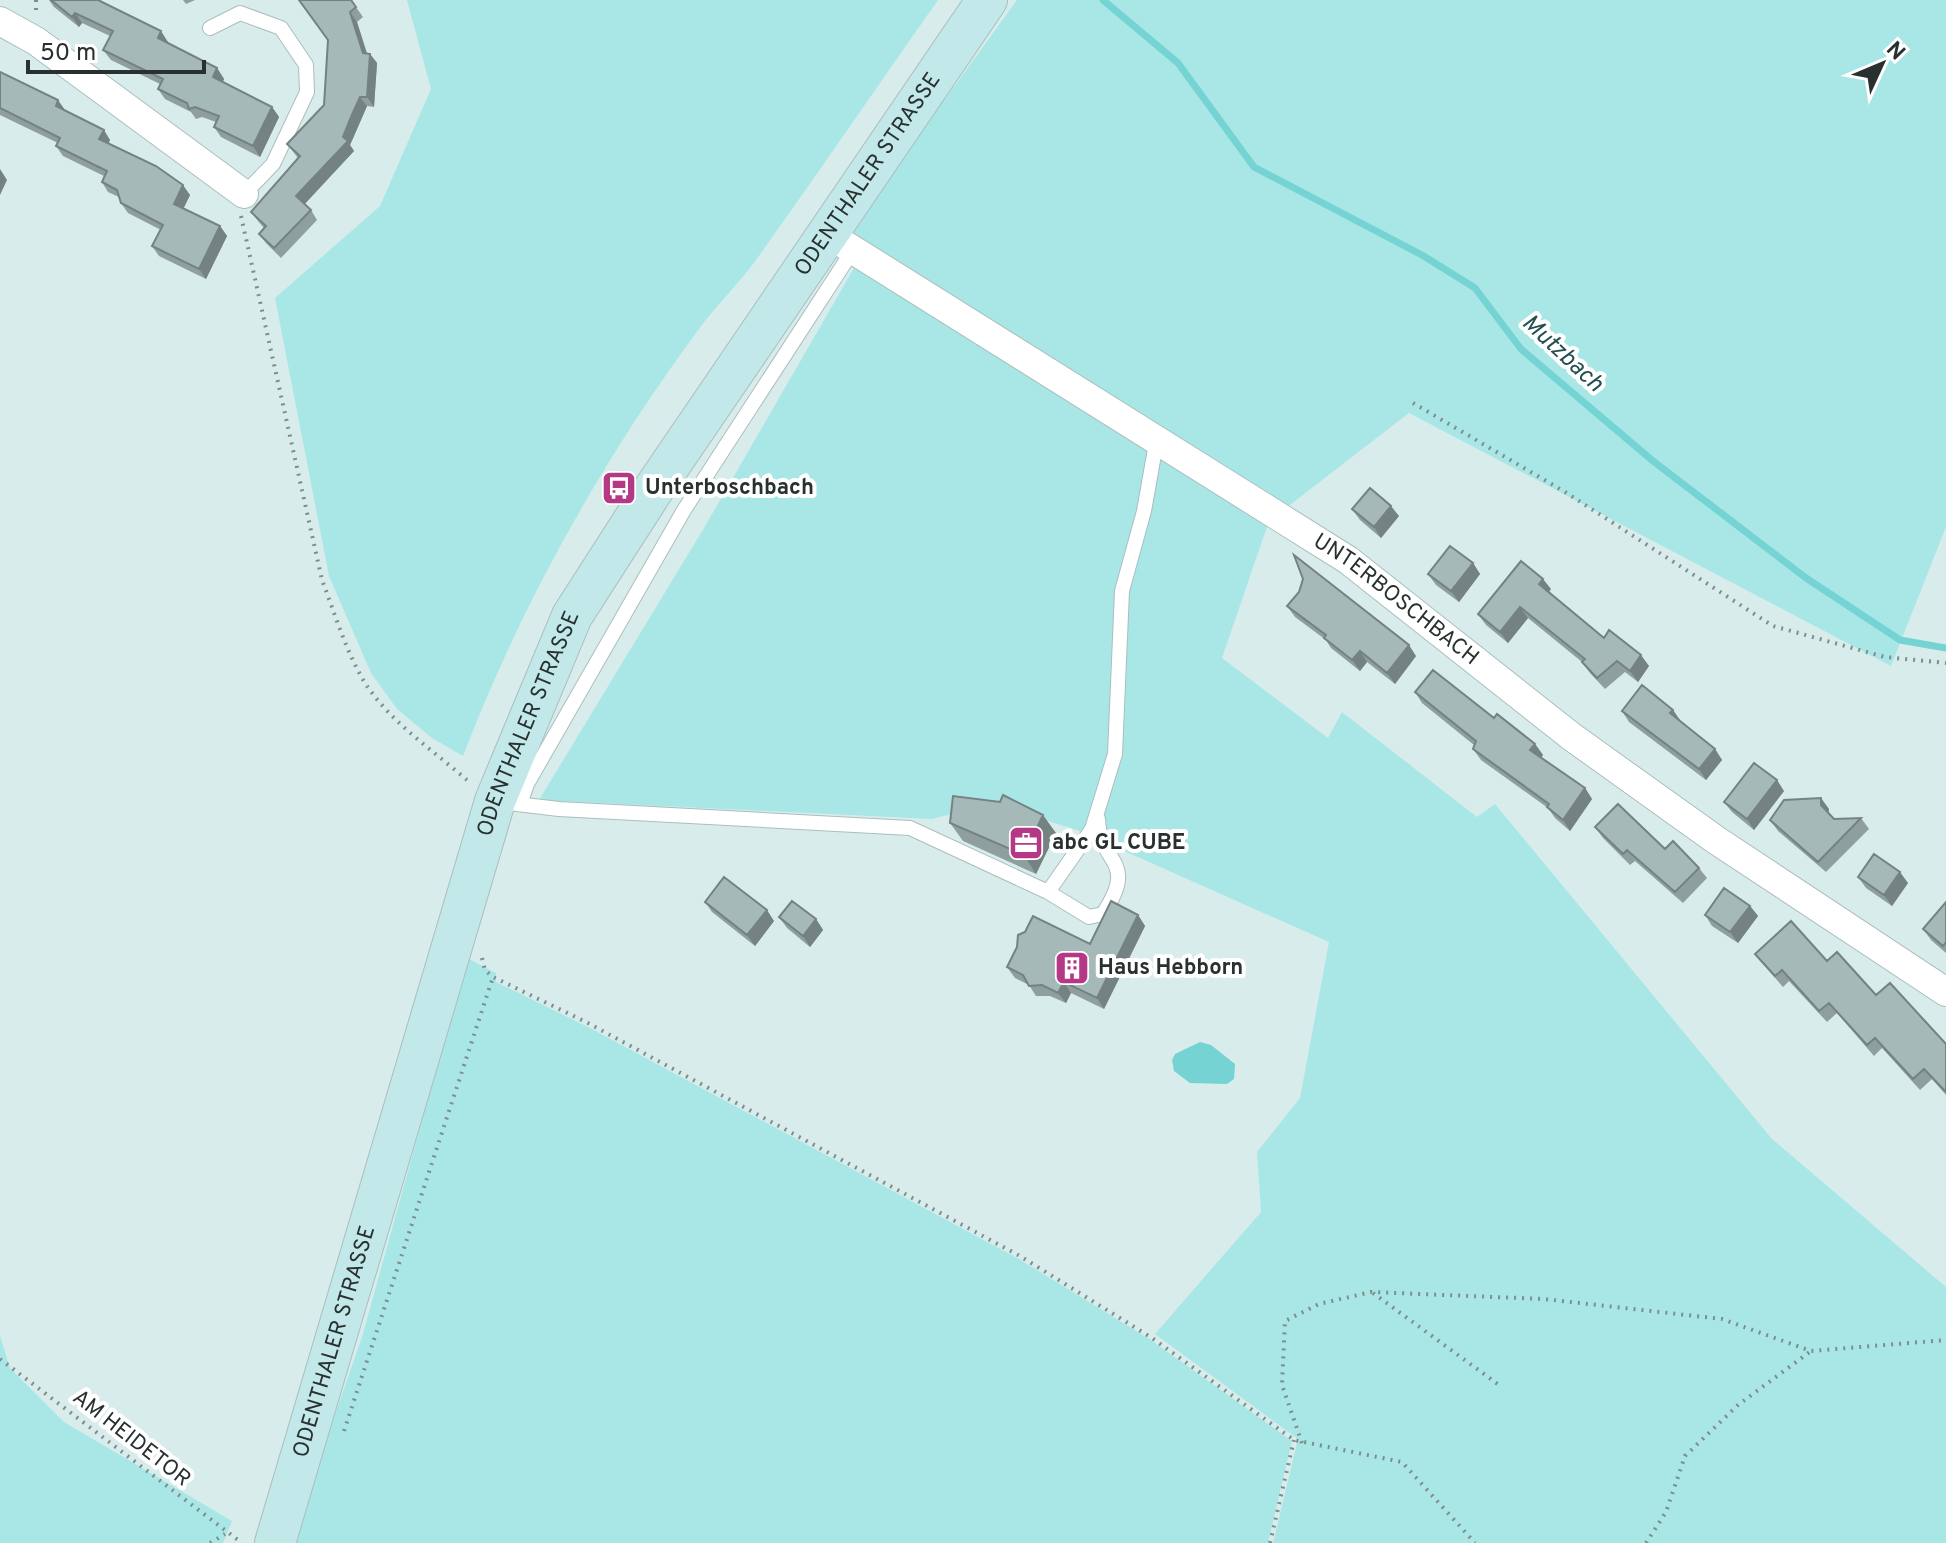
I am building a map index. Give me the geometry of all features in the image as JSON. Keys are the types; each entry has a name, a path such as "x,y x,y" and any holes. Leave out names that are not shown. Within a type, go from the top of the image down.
{"main road":[{"name":"ODENTHALER STRASSE","path":"275,1543 507,802 572,616 840,242 987,0"}],"street":[{"path":"0,21 36,41 244,194"},
{"name":"UNTERBOSCHBACH","path":"840,242 1348,560 1572,737 1716,840 1946,992"}],"lane":[{"path":"210,28 240,13 281,28 306,65 307,92 294,121 273,164 244,194"},
{"path":"1048,892 1092,829 1115,754 1122,591 1144,511 1157,438"},
{"path":"507,802 910,828 1048,892 1089,917 1103,914 1121,881 1118,868 1099,832 1098,813"}],"path":[{"path":"244,194 241,220 322,580 343,636 365,683 403,728 507,802"},
{"path":"1413,403 1565,492 1773,626 1885,657 1946,663"},
{"path":"341,1439 493,977 586,1022 1020,1256 1152,1338 1294,1440 1402,1462 1475,1543"},
{"path":"1371,1292 1499,1385"},
{"path":"1302,1443 1282,1385 1285,1321 1319,1304 1371,1292 1544,1299 1722,1319 1811,1351 1946,1340"},
{"path":"1646,1543 1666,1512 1685,1456 1738,1405 1811,1351"},
{"name":"AM HEIDETOR","path":"0,1359 226,1534 242,1543"},
{"path":"1270,1543 1294,1440"},
{"path":"210,1543 226,1534"}],"shaded area":[{"path":"407,0 938,0 761,253 696,333 628,433 565,537 537,591 485,700 463,756 432,738 397,709 371,673 329,576 275,298 380,206 431,89"},
{"path":"1017,0 1946,0 1946,527 1891,666 1409,413 1273,518 836,234 948,95"},
{"path":"854,268 1269,521 1222,658 1328,738 1342,712 1477,817 1495,804 1772,1139 1946,1287 1946,1543 1273,1543 1298,1439 1155,1334 1261,1212 1257,1152 1300,1098 1329,942 1077,830 992,804 932,819 539,800 704,528"},
{"path":"467,958 496,973 496,982 590,1028 1019,1259 1151,1340 1292,1441 1268,1543 290,1543 362,1337"},
{"path":"1200,1042 1211,1045 1235,1064 1234,1079 1227,1084 1190,1083 1174,1071 1172,1060 1175,1054"},
{"path":"0,1336 10,1368 64,1422 232,1521 223,1543 0,1543"}],"building":[{"path":"51,0 98,0 161,31 158,38 217,68 213,77 272,107 253,146 214,127 219,116 195,107 189,109 187,103 158,89 163,79 103,50 113,31 75,13 72,17"},
{"path":"299,0 351,0 356,7 350,12 363,53 370,54 367,97 360,97 351,117 343,137 348,141 296,196 311,210 274,248 259,234 266,226 251,212 300,156 287,144 324,105 328,40"},
{"path":"0,72 58,100 56,106 104,130 99,139 156,166 183,185 174,204 220,226 199,269 152,246 163,225 121,203 117,190 102,182 107,171 56,146 60,138 0,108"},
{"path":"1370,488 1391,506 1374,527 1352,509"},
{"path":"1450,546 1473,563 1451,591 1428,574"},
{"path":"1294,555 1409,645 1387,673 1360,651 1352,660 1324,638 1326,635 1287,606 1299,592 1303,579"},
{"path":"1521,561 1543,579 1539,584 1604,638 1609,630 1641,655 1630,671 1617,661 1597,678 1582,662 1585,659 1520,607 1500,632 1478,614"},
{"path":"1433,670 1494,718 1497,714 1535,744 1530,750 1585,788 1563,820 1547,807 1549,804 1473,749 1476,741 1415,692"},
{"path":"1642,685 1673,710 1670,713 1715,749 1699,769 1622,711"},
{"path":"1754,763 1777,780 1747,819 1724,802"},
{"path":"1003,795 1043,815 1024,855 950,823 953,796 1000,802"},
{"path":"1821,798 1821,805 1834,819 1861,818 1818,862 1770,820 1784,800"},
{"path":"1618,804 1665,849 1673,841 1699,868 1675,892 1627,850 1623,854 1595,827"},
{"path":"1874,854 1900,872 1884,895 1858,877"},
{"path":"724,877 767,910 747,935 705,902"},
{"path":"1724,888 1750,906 1730,932 1705,915"},
{"path":"792,901 816,919 803,936 779,917"},
{"name":"Haus Hebborn","path":"1111,901 1138,915 1097,998 1064,982 1058,993 1042,985 1029,986 1023,975 1007,967 1017,947 1018,935 1025,932 1033,916 1090,944"},
{"path":"1946,902 1946,942 1943,946 1923,929"},
{"path":"1791,921 1827,961 1837,952 1876,995 1890,983 1946,1044 1946,1092 1924,1069 1913,1079 1875,1038 1867,1045 1829,1003 1819,1011 1782,970 1775,976 1755,954"}],"waterway":[{"name":"Mutzbach","path":"1103,0 1178,63 1254,167 1422,255 1475,288 1521,349 1653,461 1806,578 1900,640 1946,648"}],"place":[{"name":"Unterboschbach","path":"619,488"},
{"name":"abc GL CUBE","path":"1026,843"},
{"name":"Haus Hebborn","path":"1072,968"}]}
